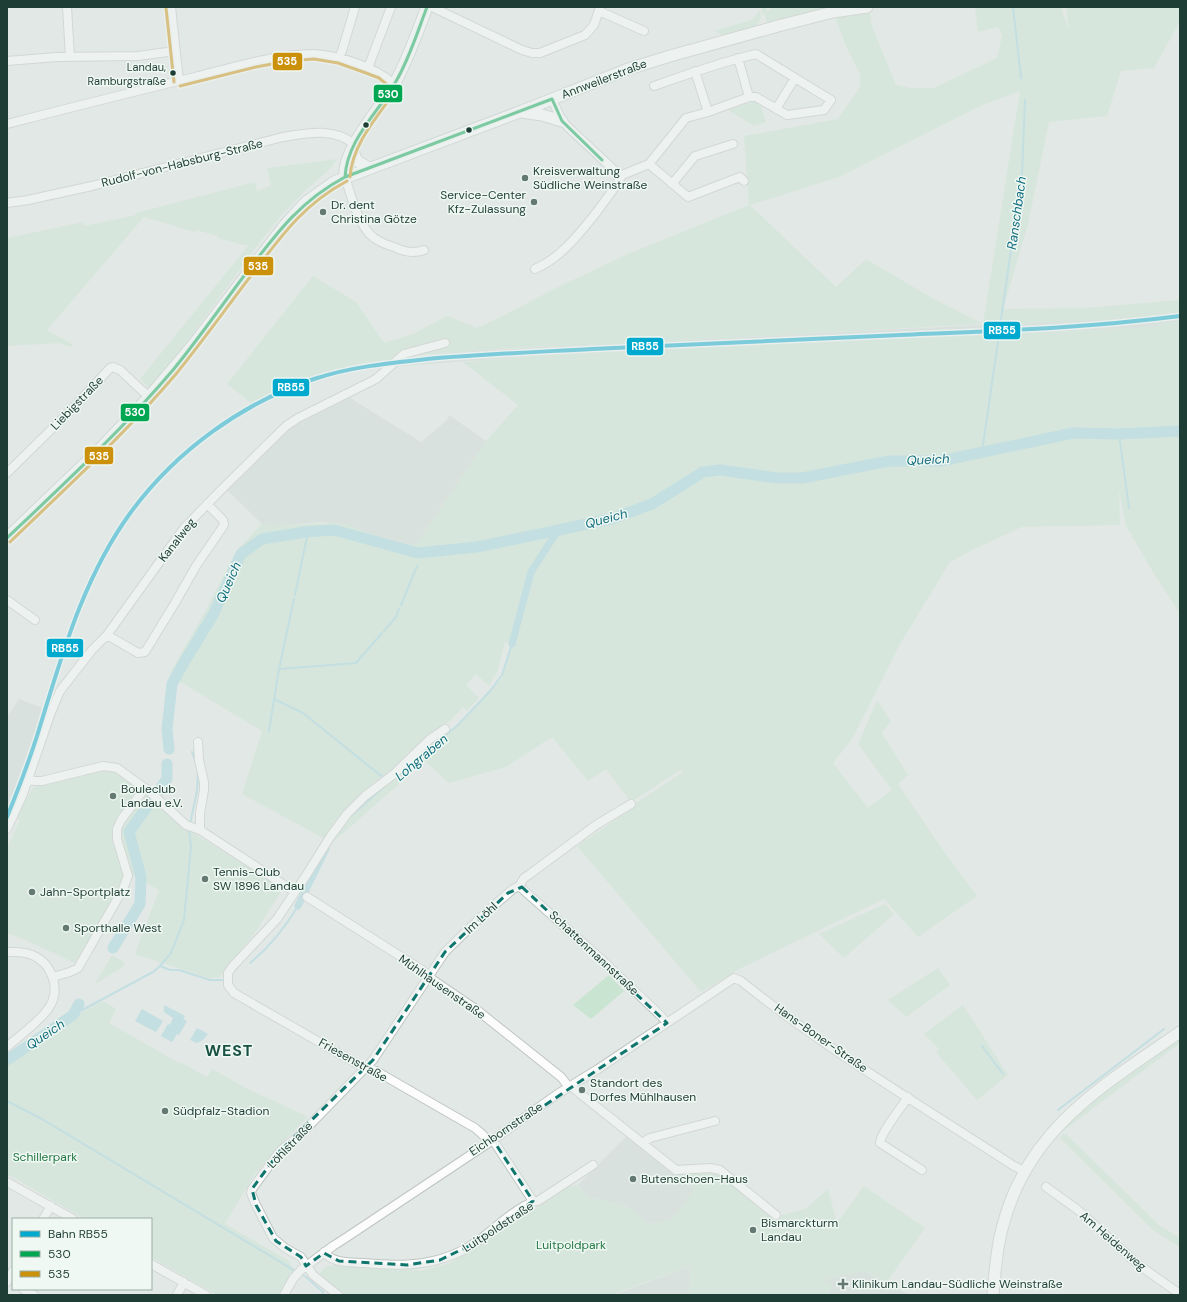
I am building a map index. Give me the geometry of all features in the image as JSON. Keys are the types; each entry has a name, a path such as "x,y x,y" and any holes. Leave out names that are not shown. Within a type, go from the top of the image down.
{"street":[{"path":"68,7 70,57"},
{"path":"171,7 175,51 180,81"},
{"path":"339,58 355,7"},
{"path":"368,68 391,7"},
{"path":"424,250 416,252 403,251 380,242 371,235 358,214 345,177 346,163 353,147 394,84 427,7"},
{"path":"432,7 522,50 537,53 585,35 594,25 599,9 644,31"},
{"name":"Annweilerstraße","path":"7,538 94,454 148,397 192,345 288,222 316,194 334,182 522,112 628,69 817,16 867,7"},
{"path":"7,61 70,57 138,56 175,51"},
{"path":"7,124 248,64 287,56 314,54 339,58 382,74 394,84"},
{"path":"535,269 557,257 573,242 614,190 622,175 649,164 686,118 708,112 749,97 756,98 787,115 824,110 831,100 756,54 695,71 654,86"},
{"path":"738,58 749,97"},
{"path":"695,71 708,112"},
{"path":"776,109 795,78"},
{"path":"552,99 562,121 616,172 622,175"},
{"path":"522,112 542,115 562,121"},
{"name":"Rudolf-von-Habsburg-Straße","path":"7,203 92,186 276,139 303,134 332,133 344,137 353,147"},
{"path":"672,184 695,156 733,144"},
{"path":"353,147 356,159 369,168"},
{"path":"649,164 688,197 740,177 744,181"},
{"name":"Kanalweg","path":"7,829 29,780 50,716 60,691 92,650 108,635 184,528 292,422 372,381 404,354 445,343"},
{"name":"Liebigstraße","path":"7,473 110,368 113,367 120,370 148,397"},
{"path":"108,635 138,653 145,652 196,566 224,525 222,520 207,504"},
{"path":"7,600 35,620"},
{"path":"29,780 42,781 70,773 108,766 121,770 158,799 182,822 192,828 200,830 295,892 340,822 362,798 394,774 430,739 445,729"},
{"path":"198,742 199,760 204,782 200,813 200,830"},
{"path":"53,977 78,968 123,889 128,876 117,839 119,824 147,790"},
{"name":"Im Löhl","path":"366,1067 382,1046 445,952 482,915 513,889 519,886 524,878 535,869 596,825 631,804"},
{"name":"Schattenmannstraße","path":"519,886 616,973 667,1023"},
{"name":"Friesenstraße","path":"295,892 270,928 228,973 228,985 234,993 358,1065 366,1067 475,1128 491,1141 533,1201"},
{"name":"Mühlhausenstraße","path":"307,897 422,970 550,1068 570,1086 676,1170 710,1168 720,1170 776,1215"},
{"path":"7,952 26,953 37,957 46,965 53,977 54,993 52,1004 44,1014 7,1047"},
{"name":"Eichbornstraße","path":"285,1293 301,1270 324,1252 491,1141 570,1086 735,978"},
{"name":"Hans-Boner-Straße","path":"735,978 741,980 821,1040 1014,1166 1024,1171"},
{"path":"993,1295 1001,1230 1009,1205 1024,1171 1036,1152 1056,1128 1075,1109 1107,1084 1180,1032"},
{"name":"Löhlstraße","path":"301,1270 301,1257 285,1248 273,1238 256,1205 251,1193 252,1189 280,1152 302,1133 366,1067"},
{"path":"908,1097 884,1132 880,1139 880,1143 922,1170"},
{"path":"642,1143 650,1138 715,1121"},
{"name":"Luitpoldstraße","path":"324,1252 333,1260 369,1264 407,1265 433,1262 465,1249 477,1242 517,1211 533,1201 538,1201 593,1165"},
{"path":"7,1182 71,1218"},
{"name":"Am Heidenweg","path":"1046,1187 1078,1210 1140,1266 1179,1294"},
{"path":"44,1218 51,1206"},
{"path":"152,1265 206,1295"},
{"path":"301,1270 313,1275 338,1295"},
{"path":"177,1295 184,1282"},
{"path":"25,1290 34,1295"}],"highlighted area":[{"path":"522,887 667,1023 493,1140 533,1201 477,1242 440,1260 407,1265 339,1261 324,1253 306,1266 301,1257 276,1241 256,1205 252,1189 280,1151 373,1060 445,952 508,893"}],"shaded area":[{"path":"1180,311 1180,321 1137,328 536,356 399,366 404,358 463,351 1143,317"},
{"path":"394,359 386,367 367,369 323,379 288,392 256,407 208,438 159,481 118,535 106,554 91,586 67,651 24,782 7,821 7,717 19,699 43,708 71,624 91,574 116,528 133,504 172,462 197,440 218,424 251,403 295,383 322,373 351,366"},
{"path":"344,394 421,442 446,421 449,415 486,441 416,545 403,544 347,525 322,522 275,526 262,524 224,487 281,432"},
{"name":"Butenschoen-Haus","path":"628,1135 694,1189 673,1219 650,1224 626,1206 584,1196 578,1185"},
{"path":"691,1266 689,1295 616,1295 616,1294"},
{"name":"Klinikum Landau-Südliche Weinstraße","path":"864,1271 910,1295 771,1295 822,1280"}],"green space":[{"path":"761,7 766,7 767,12 773,7 840,7 767,24"},
{"path":"975,7 1061,7 1069,31 1066,7 1180,7 1180,21 1154,68 1121,71 1107,116 1049,122 1028,224 1003,309 1085,308 1180,300 1180,311 1143,317 1008,325 983,324 634,343 511,348 401,356 389,360 350,366 324,373 251,403 227,384 313,276 356,302 384,343 413,334 447,316 477,328 628,254 749,205 744,136 838,119 860,87 860,74 846,46 834,14 870,10 871,24 896,85 911,88 934,88 997,58 1002,36 998,27 978,32","holes":["1020,91 983,324 932,298 866,259 836,287 750,205 839,177 980,106"]},
{"path":"760,10 761,17 757,26 724,36 715,31 751,20"},
{"path":"755,101 761,106 766,122 754,126 728,110"},
{"path":"337,159 330,169 304,192 280,217 177,355 149,388 140,379 248,246 218,238 218,236 196,230 195,232 144,217 47,330 73,345 70,347 59,343 7,346 7,238 83,222 84,226 136,215 136,213 255,182 257,191 271,186 267,168"},
{"path":"1180,321 1180,614 1126,526 1119,490 1120,525 1022,527 950,562 900,644 852,739 833,763 868,808 892,790 858,744 877,700 891,721 882,733 908,775 898,784 949,859 977,896 918,937 884,899 741,968 701,992 577,846 634,807 633,805 683,772 682,769 631,802 606,769 588,781 552,737 506,767 449,783 425,761 332,843 329,842 343,824 364,805 418,758 461,724 502,678 512,645 505,642 498,670 489,686 476,674 466,685 479,698 467,711 463,707 450,721 442,726 443,728 387,778 376,781 361,795 325,839 242,794 262,731 169,675 208,606 236,551 262,524 345,524 382,538 416,545 486,441 518,405 463,362 536,356 1137,328"},
{"path":"108,767 118,772 199,837 283,888 257,930 220,977 209,978 135,954 159,890 125,871 115,897 75,963 7,933 7,848 20,820 16,817 32,789 37,786 88,771"},
{"path":"885,904 894,914 844,958 819,934"},
{"path":"112,955 125,963 123,967 95,984"},
{"path":"938,968 950,985 906,1017 888,1000"},
{"path":"609,975 624,991 591,1019 573,1005"},
{"name":"Südpfalz-Stadion","path":"103,1001 116,1009 109,1023 179,1063 180,1062 207,1077 212,1069 246,1088 308,1117 254,1175 225,1224 289,1261 294,1272 281,1295 217,1295 152,1258 152,1218 83,1218 7,1174 7,1062 72,1018"},
{"path":"963,1005 1008,1075 977,1100 936,1052 939,1049 924,1034"},
{"path":"1180,1036 1180,1043 1063,1131 1060,1128 1081,1108"},
{"path":"1063,1134 1066,1134 1160,1226 1180,1238 1180,1247 1153,1230 1060,1138"},
{"name":"Luitpoldpark","path":"714,1169 775,1217 805,1209 828,1189 837,1223 864,1186 925,1228 887,1282 864,1271 823,1280 833,1284 830,1290 830,1295 689,1295 690,1266 616,1293 616,1295 335,1295 316,1279 323,1269 329,1266 356,1263 421,1271 450,1263 569,1186 578,1185 585,1192 585,1196 626,1206 650,1224 673,1219 694,1189 675,1174"}],"water":[{"path":"164,1005 185,1016 183,1019 187,1021 179,1035 177,1034 172,1042 161,1036 168,1024 170,1025 173,1018 164,1012"},
{"path":"142,1009 163,1021 156,1032 135,1021"},
{"path":"197,1028 208,1034 203,1040 197,1043 190,1040"}],"waterway":[{"name":"Ranschbach","path":"1013,7 1021,78"},
{"name":"Ranschbach","path":"1000,326 1022,175 1025,100"},
{"name":"Ranschbach","path":"982,452 999,335"},
{"name":"Queich","path":"169,749 167,729 172,684 213,615 241,554 262,539 305,532 334,530 418,553 477,547 611,519 652,504 703,472 720,470 777,478 802,478 889,461 941,461 1073,433 1119,434 1180,431"},
{"path":"1119,434 1129,508"},
{"name":"Lohgraben","path":"512,644 531,572 558,530"},
{"path":"295,595 308,532"},
{"path":"401,605 417,566"},
{"path":"279,669 294,599"},
{"path":"384,631 396,617 399,609"},
{"path":"269,731 279,669 356,663 382,633"},
{"name":"Lohgraben","path":"408,766 458,725 490,691 502,675 512,644"},
{"path":"274,699 303,713 385,779"},
{"path":"192,752 195,760"},
{"name":"Queich","path":"113,948 140,904 141,877 129,832 167,779 167,764"},
{"path":"190,824 197,791 198,772"},
{"name":"Lohgraben","path":"352,815 386,785"},
{"path":"73,1015 153,972 171,953 184,920 191,846 189,829"},
{"name":"Lohgraben","path":"298,906 326,849"},
{"name":"Lohgraben","path":"250,963 264,951 276,937 298,906"},
{"name":"Lohgraben","path":"160,966 170,970 179,970 210,980 223,980"},
{"name":"Queich","path":"7,1060 73,1015 79,1004"},
{"path":"1058,1110 1164,1029"},
{"path":"982,1046 1003,1074"},
{"path":"7,1101 42,1119 297,1272"},
{"path":"301,1274 323,1292 323,1295"}],"rail line":[{"name":"RB55","path":"7,817 30,757 64,649 86,592 99,564 131,512 168,469 190,449 236,416 261,401 287,389 314,379 356,368 448,357 971,332 1110,323 1180,316"}],"transit line":[{"name":"530","path":"345,177 351,151 357,139 400,74 427,7"},
{"name":"535","path":"166,8 174,82"},
{"name":"535","path":"180,86 256,67 288,61 314,59 338,63 366,73 379,78 391,88"},
{"name":"535","path":"350,177 352,164 361,141 375,118 398,87"},
{"name":"530","path":"552,99 562,121 602,160"},
{"name":"530","path":"7,538 92,456 154,392 183,358 271,241 292,217 316,196 345,177 552,99"},
{"name":"535","path":"10,542 95,460 157,396 186,362 284,233 295,221 318,200 347,181"}],"place":[{"name":"Landau, Ramburgstraße","path":"173,73"},
{"name":"Kreisverwaltung Südliche Weinstraße","path":"525,178"},
{"name":"Service-Center Kfz-Zulassung","path":"534,202"},
{"name":"Dr. dent Christina Götze","path":"323,212"},
{"name":"Bouleclub Landau e.V.","path":"113,796"},
{"name":"Tennis-Club SW 1896 Landau","path":"205,879"},
{"name":"Jahn-Sportplatz","path":"32,892"},
{"name":"Sporthalle West","path":"66,928"},
{"name":"Standort des Dorfes Mühlhausen","path":"582,1090"},
{"name":"Südpfalz-Stadion","path":"165,1111"},
{"name":"Butenschoen-Haus","path":"633,1179"},
{"name":"Bismarckturm Landau","path":"753,1230"},
{"name":"Klinikum Landau-Südliche Weinstraße","path":"843,1284"}],"district":[{"name":"WEST","path":"229,1050"}],"park label":[{"name":"Schillerpark","path":"45,1157"}]}
